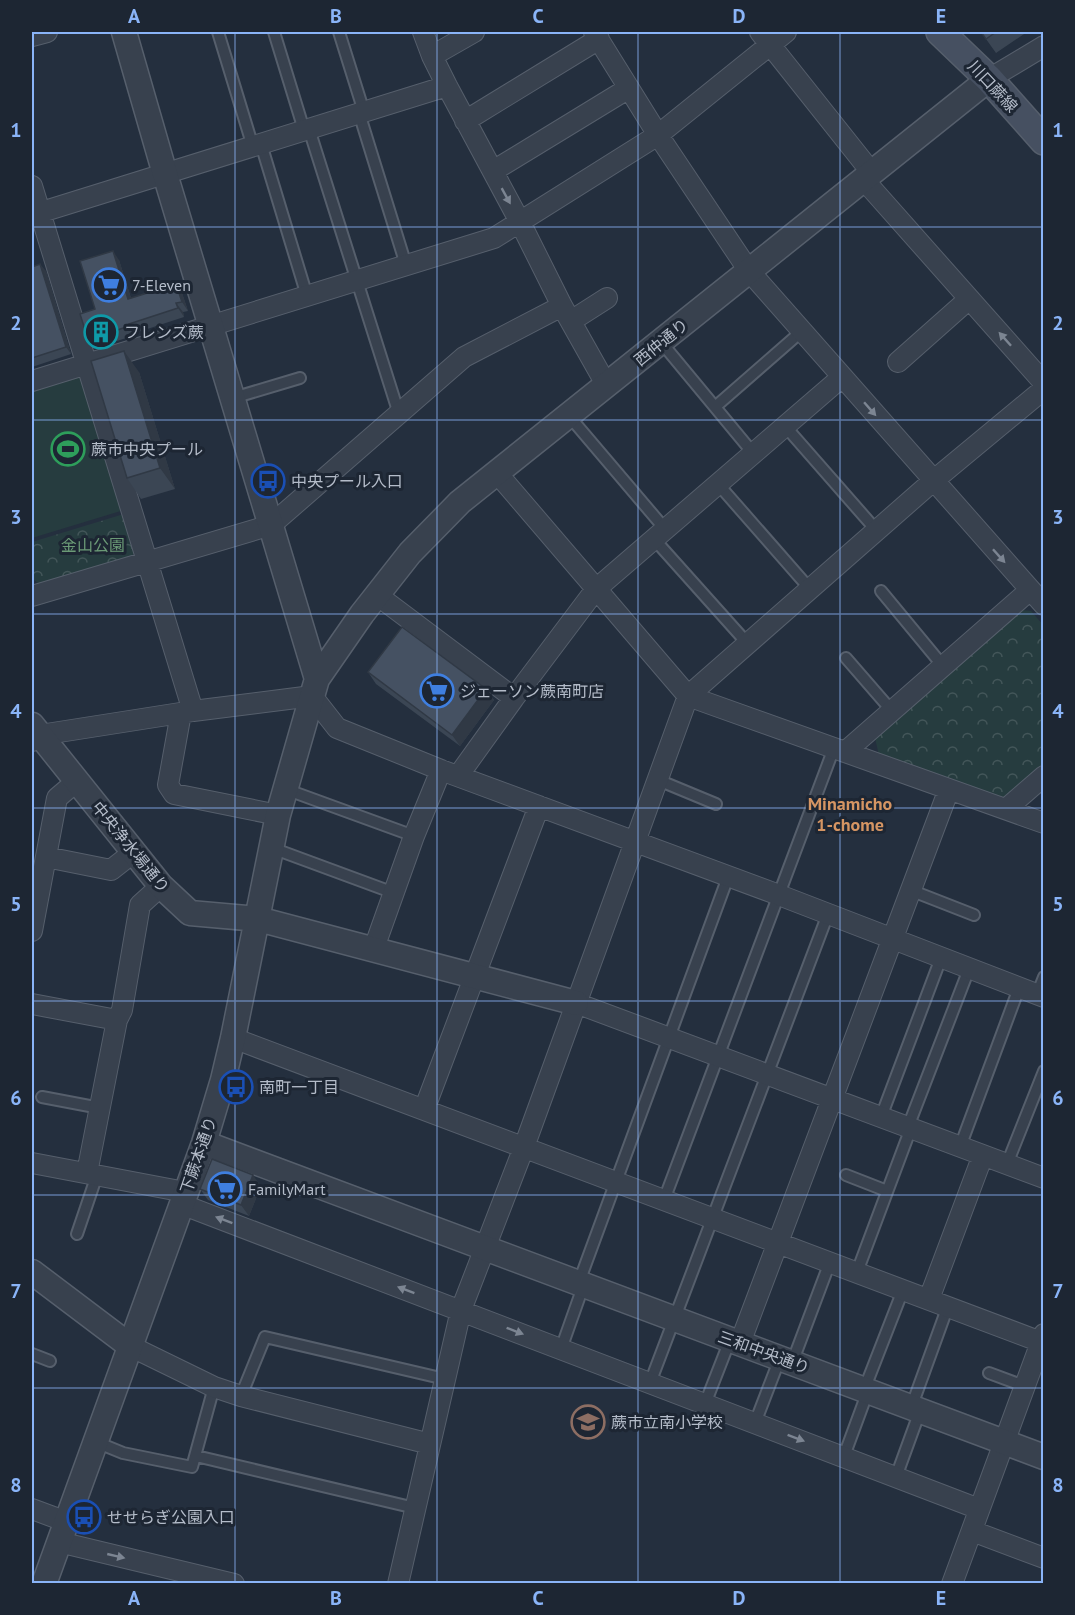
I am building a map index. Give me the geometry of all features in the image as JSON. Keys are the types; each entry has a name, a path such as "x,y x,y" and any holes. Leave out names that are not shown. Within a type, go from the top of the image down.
{"main road":[{"name":"川口蕨線","path":"940,32 989,79 1044,141"}],"street":[{"path":"32,36 47,32"},
{"path":"124,32 271,525 315,688 337,728 969,969 1036,989"},
{"path":"423,32 432,56 465,121 520,222 566,314 607,386"},
{"path":"432,56 474,32"},
{"path":"32,381 494,238 658,135 765,39 786,32"},
{"path":"465,121 596,35 658,135 749,271 1044,605"},
{"path":"765,39 868,177 969,299 1044,383"},
{"name":"西仲通り","path":"315,688 377,595 410,554 460,502 989,79 1044,46"},
{"path":"35,213 447,86"},
{"path":"493,171 629,88"},
{"path":"32,186 35,213 87,364 147,561 187,712 168,785 174,794 278,815"},
{"path":"32,596 271,525 464,357 607,298"},
{"path":"898,362 969,299"},
{"path":"374,948 414,836 450,773 514,698 596,589 842,377"},
{"path":"398,1584 461,1310 524,1147 688,696 933,481 1044,389"},
{"path":"497,473 688,696 1044,823"},
{"path":"839,750 892,711 1030,590"},
{"path":"377,595 514,698"},
{"path":"34,734 187,712 315,688"},
{"name":"下蕨本通り","path":"44,1584 204,1143 223,1080 278,815 315,688"},
{"name":"中央浄水場通り","path":"34,734 77,781 161,886 190,913 258,919 576,1003"},
{"path":"1006,809 1044,776"},
{"path":"32,931 41,847 57,798 77,781"},
{"path":"735,1341 777,1242 949,789"},
{"path":"424,1110 539,806"},
{"path":"41,847 111,870 134,852"},
{"path":"92,1174 100,1108 117,1020 122,1010 140,905 161,886"},
{"path":"576,1003 1044,1178"},
{"path":"32,1004 117,1020"},
{"path":"232,1038 948,1306 1041,1347 1024,1386 952,1584"},
{"name":"三和中央通り","path":"204,1143 1044,1457"},
{"path":"929,1299 983,1155"},
{"path":"32,1163 92,1174 183,1198 461,1310 979,1509"},
{"path":"32,1272 130,1346 214,1387 241,1396 430,1444"},
{"path":"32,1509 63,1532 174,1577 234,1584"},
{"path":"972,1531 1044,1558"}],"lane":[{"path":"218,32 307,296"},
{"path":"274,32 399,414"},
{"path":"339,32 406,265"},
{"path":"715,407 802,332"},
{"path":"661,342 753,453"},
{"path":"232,398 300,378"},
{"path":"569,416 748,644"},
{"path":"785,426 877,531"},
{"path":"718,484 810,589"},
{"path":"880,591 943,666"},
{"path":"846,658 892,711"},
{"path":"664,1200 779,895 839,750"},
{"path":"658,780 716,804"},
{"path":"285,789 414,836"},
{"path":"272,848 394,894"},
{"path":"561,1349 617,1182 670,1038 672,1026 728,877"},
{"path":"910,890 974,915"},
{"path":"650,1383 828,914"},
{"path":"881,1117 941,958"},
{"path":"857,1272 969,969"},
{"path":"960,1147 1036,989"},
{"path":"1007,1164 1044,1071"},
{"path":"42,1097 100,1108"},
{"path":"77,1234 92,1174"},
{"path":"846,1175 887,1191"},
{"path":"755,1423 830,1262"},
{"path":"844,1456 903,1290"},
{"path":"896,1477 948,1306"},
{"path":"241,1396 265,1337 445,1379"},
{"path":"705,1404 735,1341"},
{"path":"32,1354 50,1361"},
{"path":"989,1373 1024,1386"},
{"path":"96,1442 123,1453 192,1467 214,1387"},
{"path":"196,1456 415,1508"}],"green space":[{"name":"蕨市中央プール","path":"77,375 82,379 124,510 32,538 32,388"},
{"name":"金山公園","path":"124,514 136,548 132,556 39,584 32,578 32,542"},
{"path":"1021,610 1031,611 1043,625 1043,765 1004,799 879,755 875,738"}],"building":[{"path":"981,32 996,32 986,39"},
{"path":"113,251 128,299 176,284 182,302 176,303 178,308 88,339 80,314 95,309 80,261"},
{"path":"40,264 66,347 32,358 32,267"},
{"path":"124,351 160,468 127,478 91,361"},
{"path":"402,627 486,689 452,735 368,672"},
{"path":"212,1159 253,1175 241,1205 200,1189"}],"place":[{"name":"7-Eleven","path":"109,285"},
{"name":"フレンズ蕨","path":"101,332"},
{"name":"蕨市中央プール","path":"68,449"},
{"name":"中央プール入口","path":"268,481"},
{"name":"ジェーソン蕨南町店","path":"437,691"},
{"name":"南町一丁目","path":"236,1087"},
{"name":"FamilyMart","path":"225,1189"},
{"name":"蕨市立南小学校","path":"588,1422"},
{"name":"せせらぎ公園入口","path":"84,1517"}],"district":[{"name":"Minamicho 1-chome","path":"850,814"}]}
